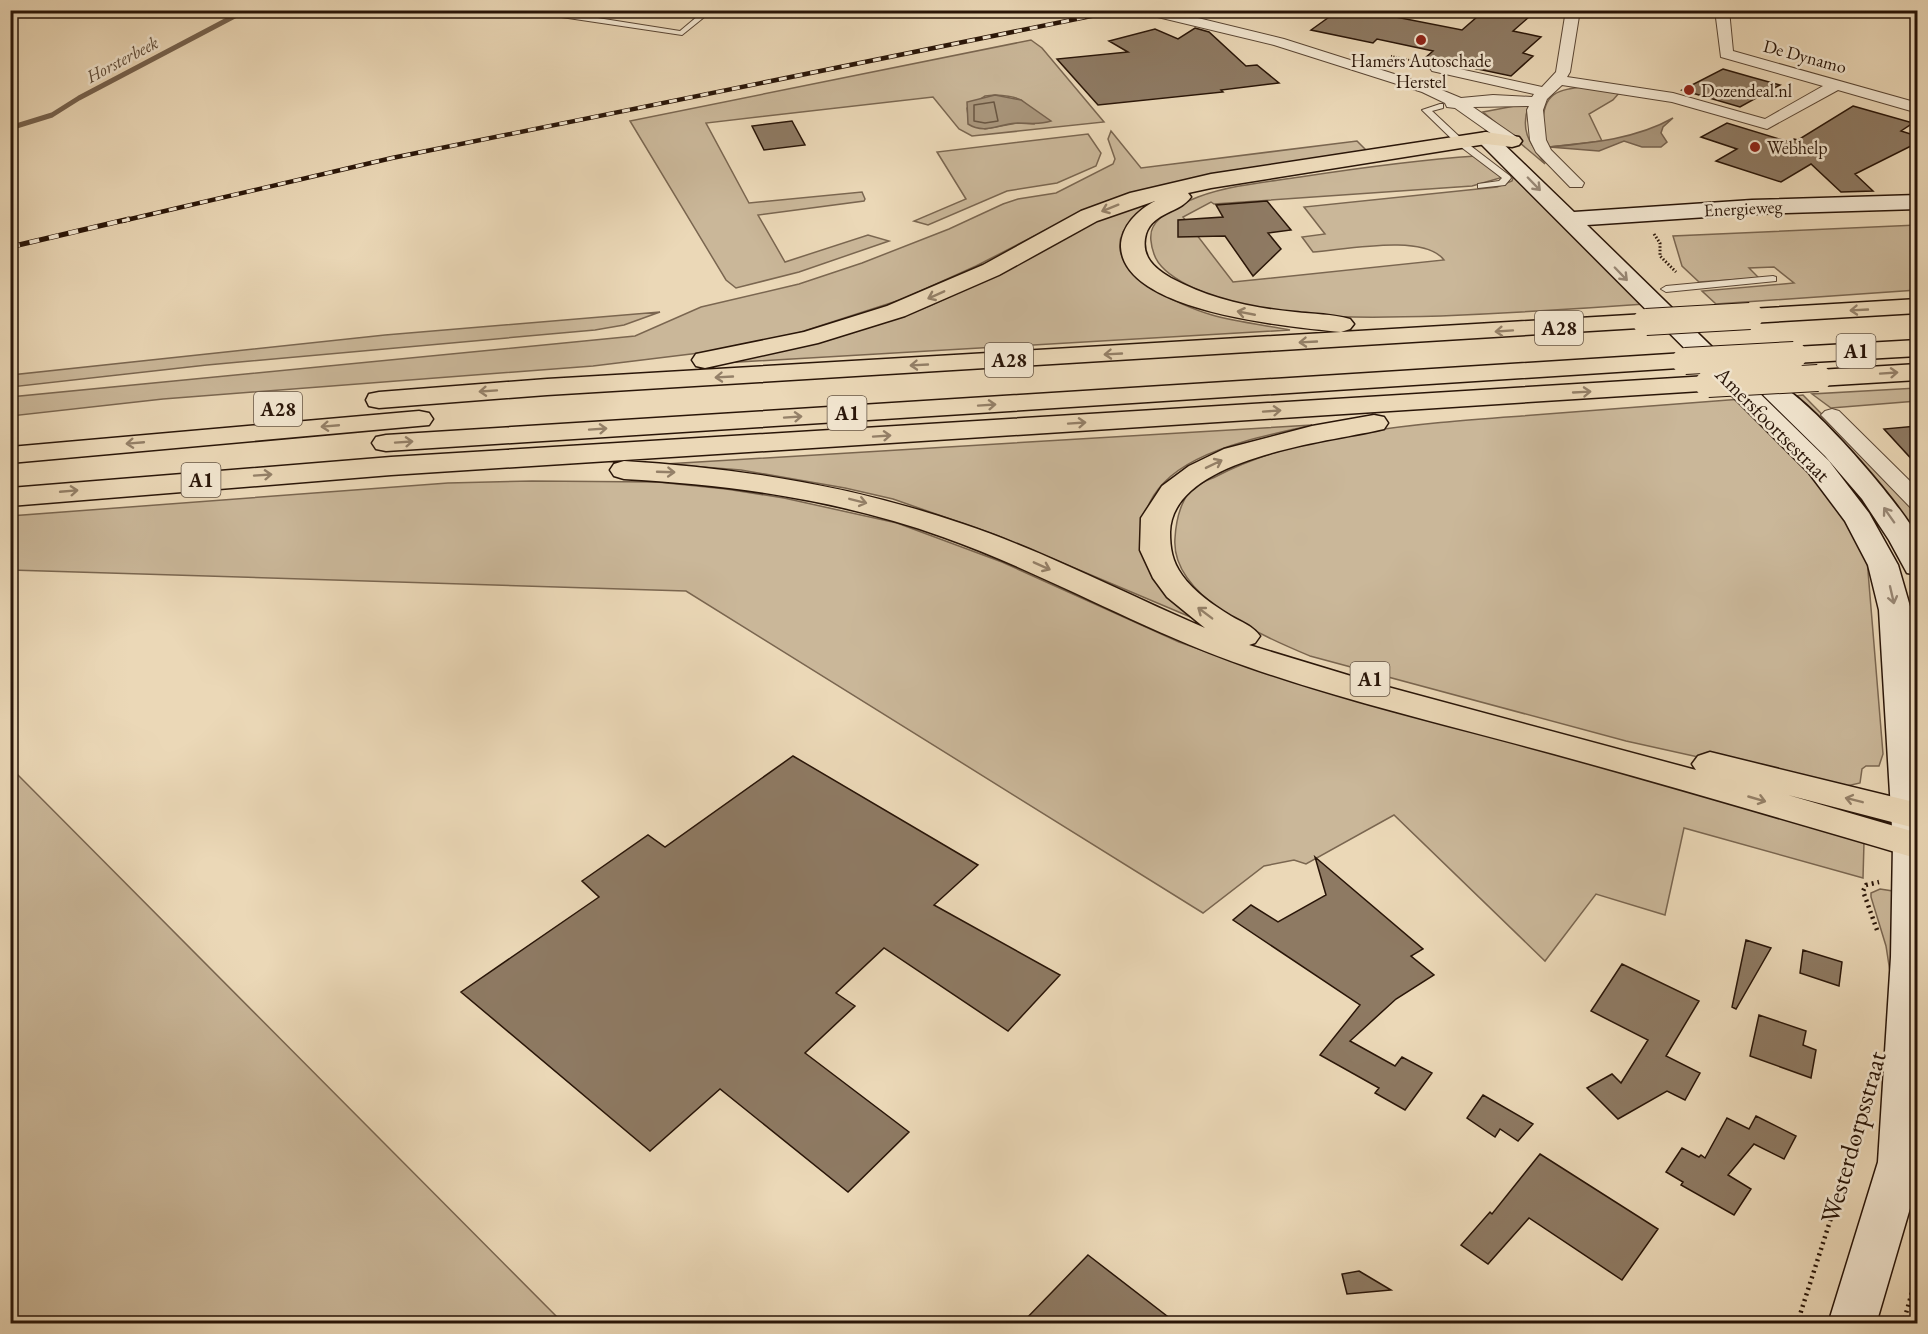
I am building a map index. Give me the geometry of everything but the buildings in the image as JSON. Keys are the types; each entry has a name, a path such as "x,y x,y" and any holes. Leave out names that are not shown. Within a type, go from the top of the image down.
{"highway":[{"name":"A28","path":"1471,333 1278,319 1238,312 1182,295 1147,273 1138,264 1132,252 1133,240 1138,225 1154,210 1199,189 1487,145"},
{"name":"A28","path":"547,387 768,348 867,321 956,287 1089,216 1138,198 1211,182 1487,145"},
{"name":"A28","path":"10,437 316,405 547,387 1917,306"},
{"name":"A1","path":"10,475 391,443 1676,352 1774,337 1917,328"},
{"name":"A1","path":"10,455 420,419 1676,352 1794,355 1917,348"},
{"name":"A1","path":"10,497 391,466 1917,372"},
{"name":"A1","path":"1524,395 1304,436 1267,444 1231,456 1186,480 1170,494 1159,511 1154,528 1154,545 1158,560 1176,587 1202,612 1224,627 1272,650 1311,664 1914,830"},
{"name":"A1","path":"391,466 689,473 763,481 863,502 932,522 998,547 1220,646 1305,675 1599,754 1914,830"}],"main road":[{"name":"Amersfoortsestraat","path":"1487,145 1666,289 1840,453 1858,473 1895,525 1917,566"},
{"name":"Energieweg","path":"1587,224 1742,208 1917,202"},
{"name":"Energieweg","path":"1587,224 1917,215"},
{"name":"Amersfoortsestraat","path":"1587,224 1819,467 1838,489 1871,540 1887,576 1895,609 1914,830"},
{"name":"Westerdorpsstraat","path":"1900,1161 1911,957 1914,830"},
{"name":"Westerdorpsstraat","path":"1852,1323 1900,1161 1917,1112"}],"street":[{"name":"Amersfoortsestraat","path":"1146,10 1280,42 1427,89 1458,103 1487,145"},
{"path":"1573,10 1563,72 1541,97 1535,110 1538,140 1544,152 1576,183"},
{"name":"De Dynamo","path":"1722,10 1726,54 1917,108"},
{"path":"1437,68 1541,97"},
{"name":"Amersfoortsestraat","path":"1386,77 1440,106 1487,145"},
{"path":"1558,80 1673,98 1767,124 1836,85"},
{"path":"1440,106 1541,97"},
{"path":"1832,416 1917,502"}],"lane":[{"path":"552,10 548,13 682,33 710,10"},
{"name":"Amersfoortsestraat","path":"1440,106 1426,110 1487,145 1508,178 1502,183 1481,186"},
{"path":"1666,289 1773,279"}],"path":[{"path":"1872,883 1866,885 1863,891 1878,933"},
{"name":"Westerdorpsstraat","path":"1797,1323 1867,1106"},
{"path":"1903,1323 1917,1271"}],"shaded area":[{"path":"1031,40 1042,48 1104,122 972,136 959,129 933,97 706,123 749,203 862,192 864,201 758,215 785,262 868,235 889,241 799,272 736,288 726,280 630,121","holes":["985,96 1003,96 1022,100 1029,109 1034,124 1017,123 985,129 968,115 967,108"]},
{"path":"1588,86 1620,92 1613,100 1589,114 1602,141 1549,147 1544,136 1543,124 1546,105 1555,94 1561,91"},
{"path":"1525,104 1528,107 1525,124 1528,138 1545,164 1483,112"},
{"path":"1111,131 1141,168 1357,141 1367,151 1130,194 1083,211 976,266 903,299 798,333 732,349 593,366 163,399 11,416 10,397 635,336 701,307 799,284 862,263 949,229 1003,204 1018,199 1056,193 1113,164 1115,159 1108,139"},
{"path":"1088,134 1101,153 1096,166 1057,183 1007,191 928,225 914,221 966,199 937,152"},
{"path":"1476,156 1501,174 1500,178 1472,186 1214,204 1211,202 1183,217 1233,282 1444,260 1434,252 1402,245 1313,252 1302,237 1325,234 1304,207 1497,187 1512,181 1514,175 1645,304 1415,317 1310,315 1258,308 1212,295 1176,279 1159,263 1153,251 1152,230 1161,217 1179,205 1210,193 1249,184 1344,170"},
{"path":"1165,197 1136,217 1123,232 1120,247 1124,261 1135,274 1166,296 1199,311 1231,320 1290,330 722,363 827,339 904,316 976,284 1093,222"},
{"path":"1917,225 1917,290 1716,304 1702,291 1794,283 1774,267 1749,268 1759,278 1699,282 1682,266 1673,236"},
{"path":"660,312 624,325 595,330 207,365 11,387 11,375 385,335"},
{"path":"1917,388 1917,401 1831,408 1812,394"},
{"path":"1803,395 1917,511 1917,542 1843,443 1795,396"},
{"path":"1743,399 1811,466 1866,547 1883,754 1879,766 1866,766 1862,769 1860,783 1838,788 1626,741 1310,656 1269,638 1224,612 1188,579 1178,559 1175,538 1177,519 1186,496 1192,489 1202,482 1251,461 1287,449 1326,439 1406,426"},
{"path":"1312,425 1234,445 1207,455 1183,468 1163,484 1149,505 1143,530 1143,549 1148,566 1164,589 1200,621 996,535 893,499 845,488 741,470 665,464"},
{"path":"657,482 726,489 784,498 897,523 1002,562 1179,642 1227,659 1302,683 1578,758 1864,842 1863,878 1684,828 1665,915 1596,894 1545,961 1394,815 1306,864 1294,860 1264,866 1203,913 686,591 11,570 10,516 448,483"},
{"path":"11,768 563,1323 11,1323"},
{"path":"1880,889 1899,892 1890,972 1886,946 1871,897 1871,893"}],"water":[{"path":"995,95 1021,100 1051,121 1011,123 987,129 968,124 967,102"},
{"path":"1673,118 1663,127 1661,133 1667,142 1661,147 1642,147 1624,141 1599,151 1549,147 1597,142 1629,135"}],"waterway":[{"name":"Horsterbeek","path":"10,128 52,115 79,98 246,10"}],"railway":[{"path":"122,221 392,158 1121,10"},
{"path":"10,247 129,219"}],"place":[{"name":"Hamers Autoschade Herstel","path":"1421,40"},
{"name":"Dozendeal.nl","path":"1689,90"},
{"name":"Webhelp","path":"1755,147"}]}
